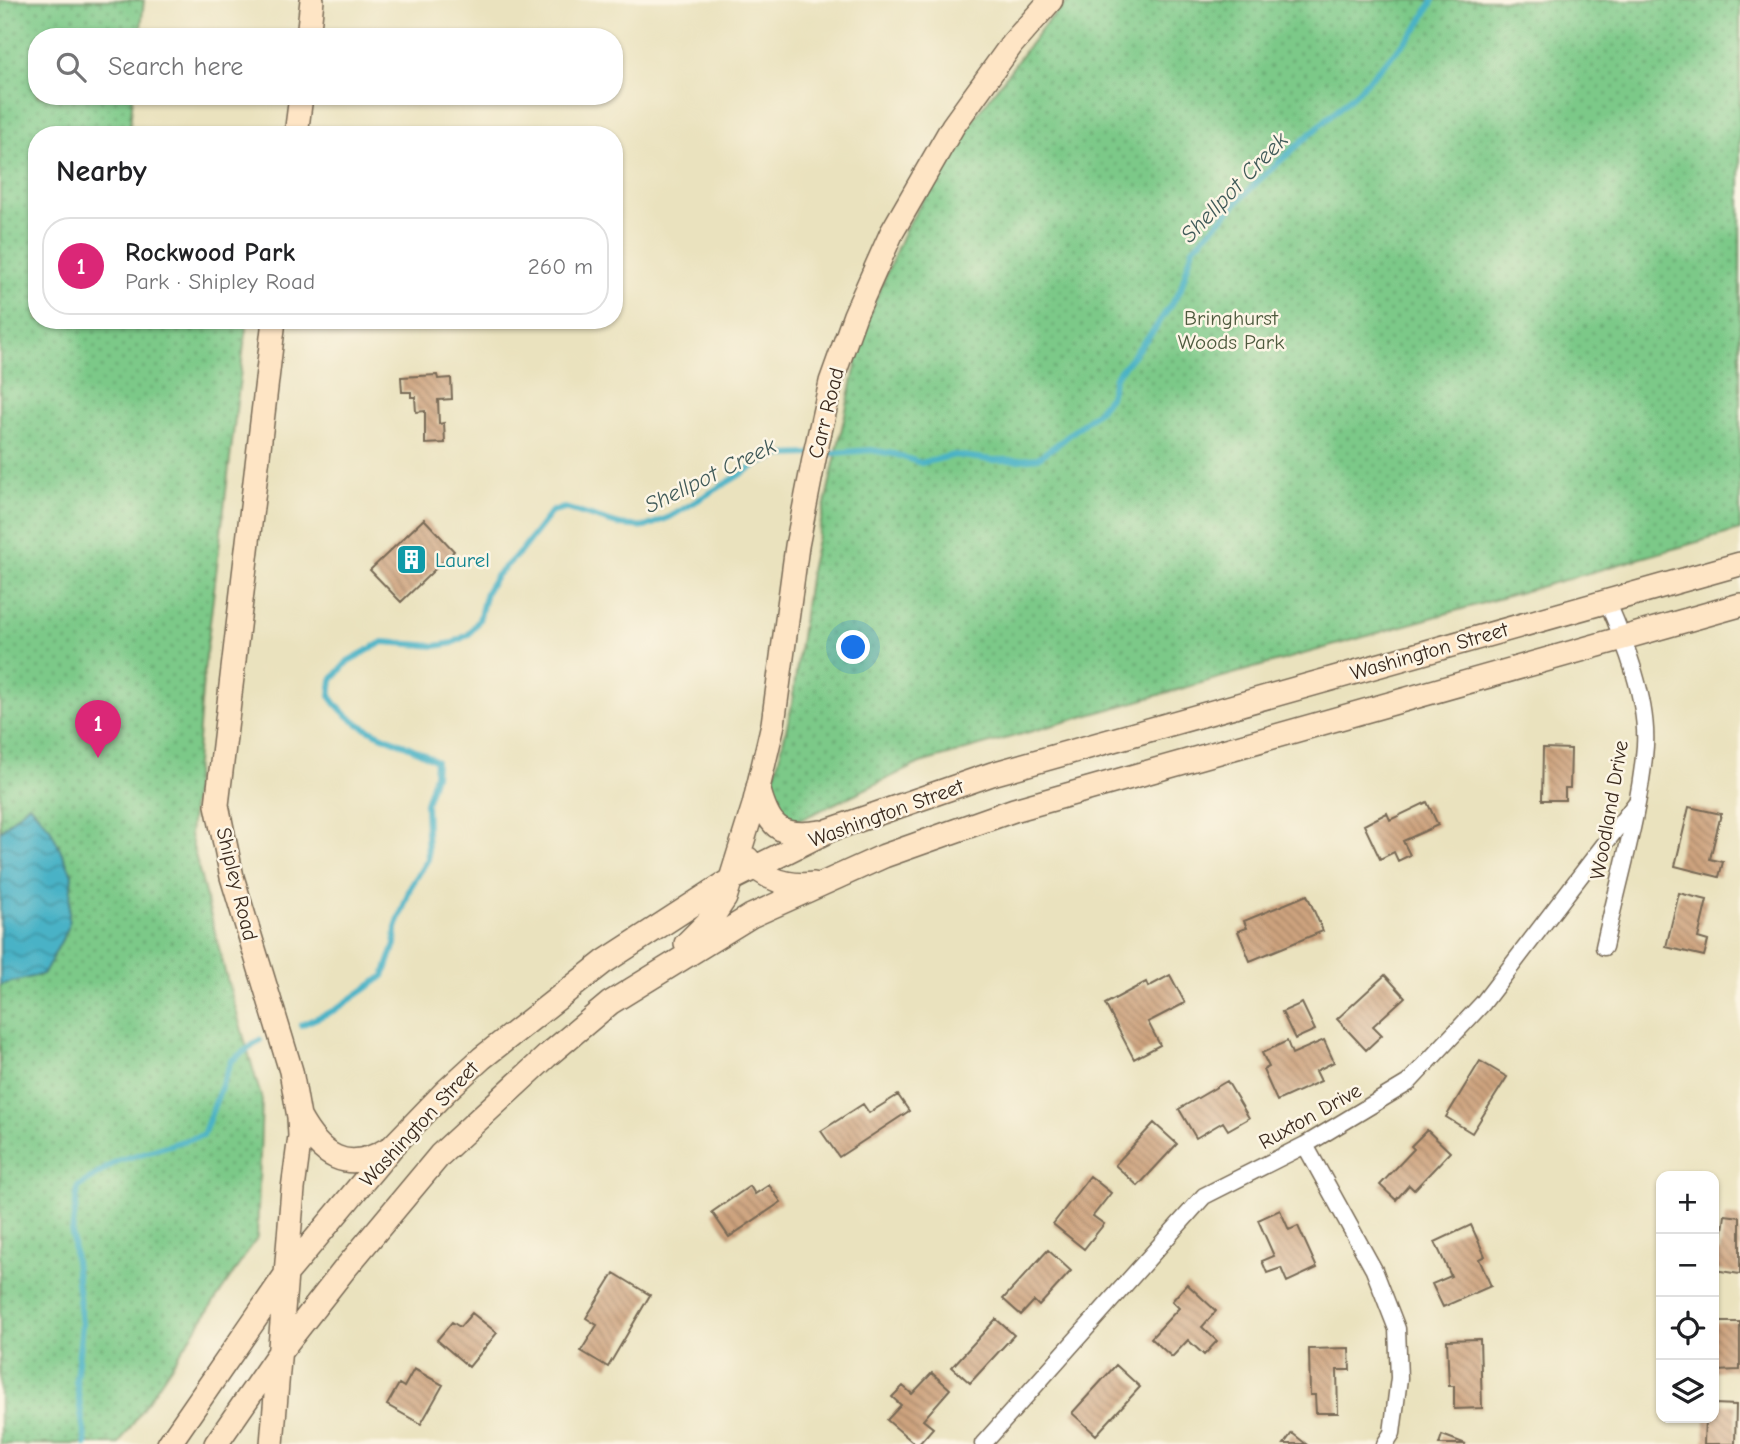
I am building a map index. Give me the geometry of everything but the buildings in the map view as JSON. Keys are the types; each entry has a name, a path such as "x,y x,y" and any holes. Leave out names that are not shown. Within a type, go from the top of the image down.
{"main road":[{"path":"309,28 312,0"},
{"name":"Carr Road","path":"610,1003 693,938 711,919 725,898 758,787 773,723 797,546 831,382 855,315 892,232 953,127 1012,44 1051,0"},
{"path":"297,126 300,105"},
{"name":"Shipley Road","path":"272,1444 293,1189 300,1136 299,1116 291,1071 232,877 217,805 274,329"},
{"name":"Washington Street","path":"169,1444 288,1273 393,1146 473,1066 552,1002 604,962 732,879 830,830 992,774 1740,564"},
{"name":"Washington Street","path":"216,1444 279,1353 440,1155 547,1056 610,1003 751,916 884,856 1014,810 1740,605"},
{"path":"758,787 768,818 779,830 813,833 830,830"},
{"path":"742,842 747,857 755,867 782,882 799,885 826,882"},
{"path":"299,1116 311,1138 321,1148 340,1159 363,1161 393,1146"}],"street":[{"name":"Woodland Drive","path":"1604,947 1636,803 1645,744 1640,696 1623,638 1607,601"},
{"name":"Ruxton Drive","path":"984,1444 1204,1196 1305,1145 1408,1083 1483,1003 1636,803"},
{"path":"1305,1145 1374,1270 1396,1329 1399,1378 1392,1433 1385,1444"}],"green space":[{"path":"0,0 144,0 141,28 28,28 28,105 132,105 130,126 28,126 28,329 246,329 203,680 190,835 225,972 262,1100 257,1238 119,1444 0,1444"},
{"name":"Bringhurst Woods Park","path":"1069,0 1740,0 1740,530 920,763 802,819 789,821 778,813 772,787 791,710 810,571 865,325 904,232 963,133 1046,23"}],"water":[{"path":"29,804 50,828 72,874 68,928 44,974 0,985 0,831"}],"waterway":[{"name":"Shellpot Creek","path":"821,454 871,450 921,463 955,455 991,460 1018,460 1038,458 1062,441 1097,412 1110,396 1115,377 1154,330 1180,291 1193,248 1259,180 1358,91 1417,29 1433,0"},
{"name":"Shellpot Creek","path":"301,1025 335,1010 384,976 410,888 428,859 426,803 435,775 436,761 365,727 340,709 330,696 332,680 348,661 383,642 436,646 453,643 469,634 479,620 486,592 496,576 521,551 552,511 565,508 620,525 645,527 670,517 756,465 780,455 810,454"},
{"name":"Shellpot Creek","path":"86,1444 76,1380 82,1325 72,1234 78,1187 117,1161 203,1135 231,1061 260,1040"}],"place":[{"name":"Laurel","path":"412,560"},
{"name":"Rockwood Park","path":"98,758"}]}
